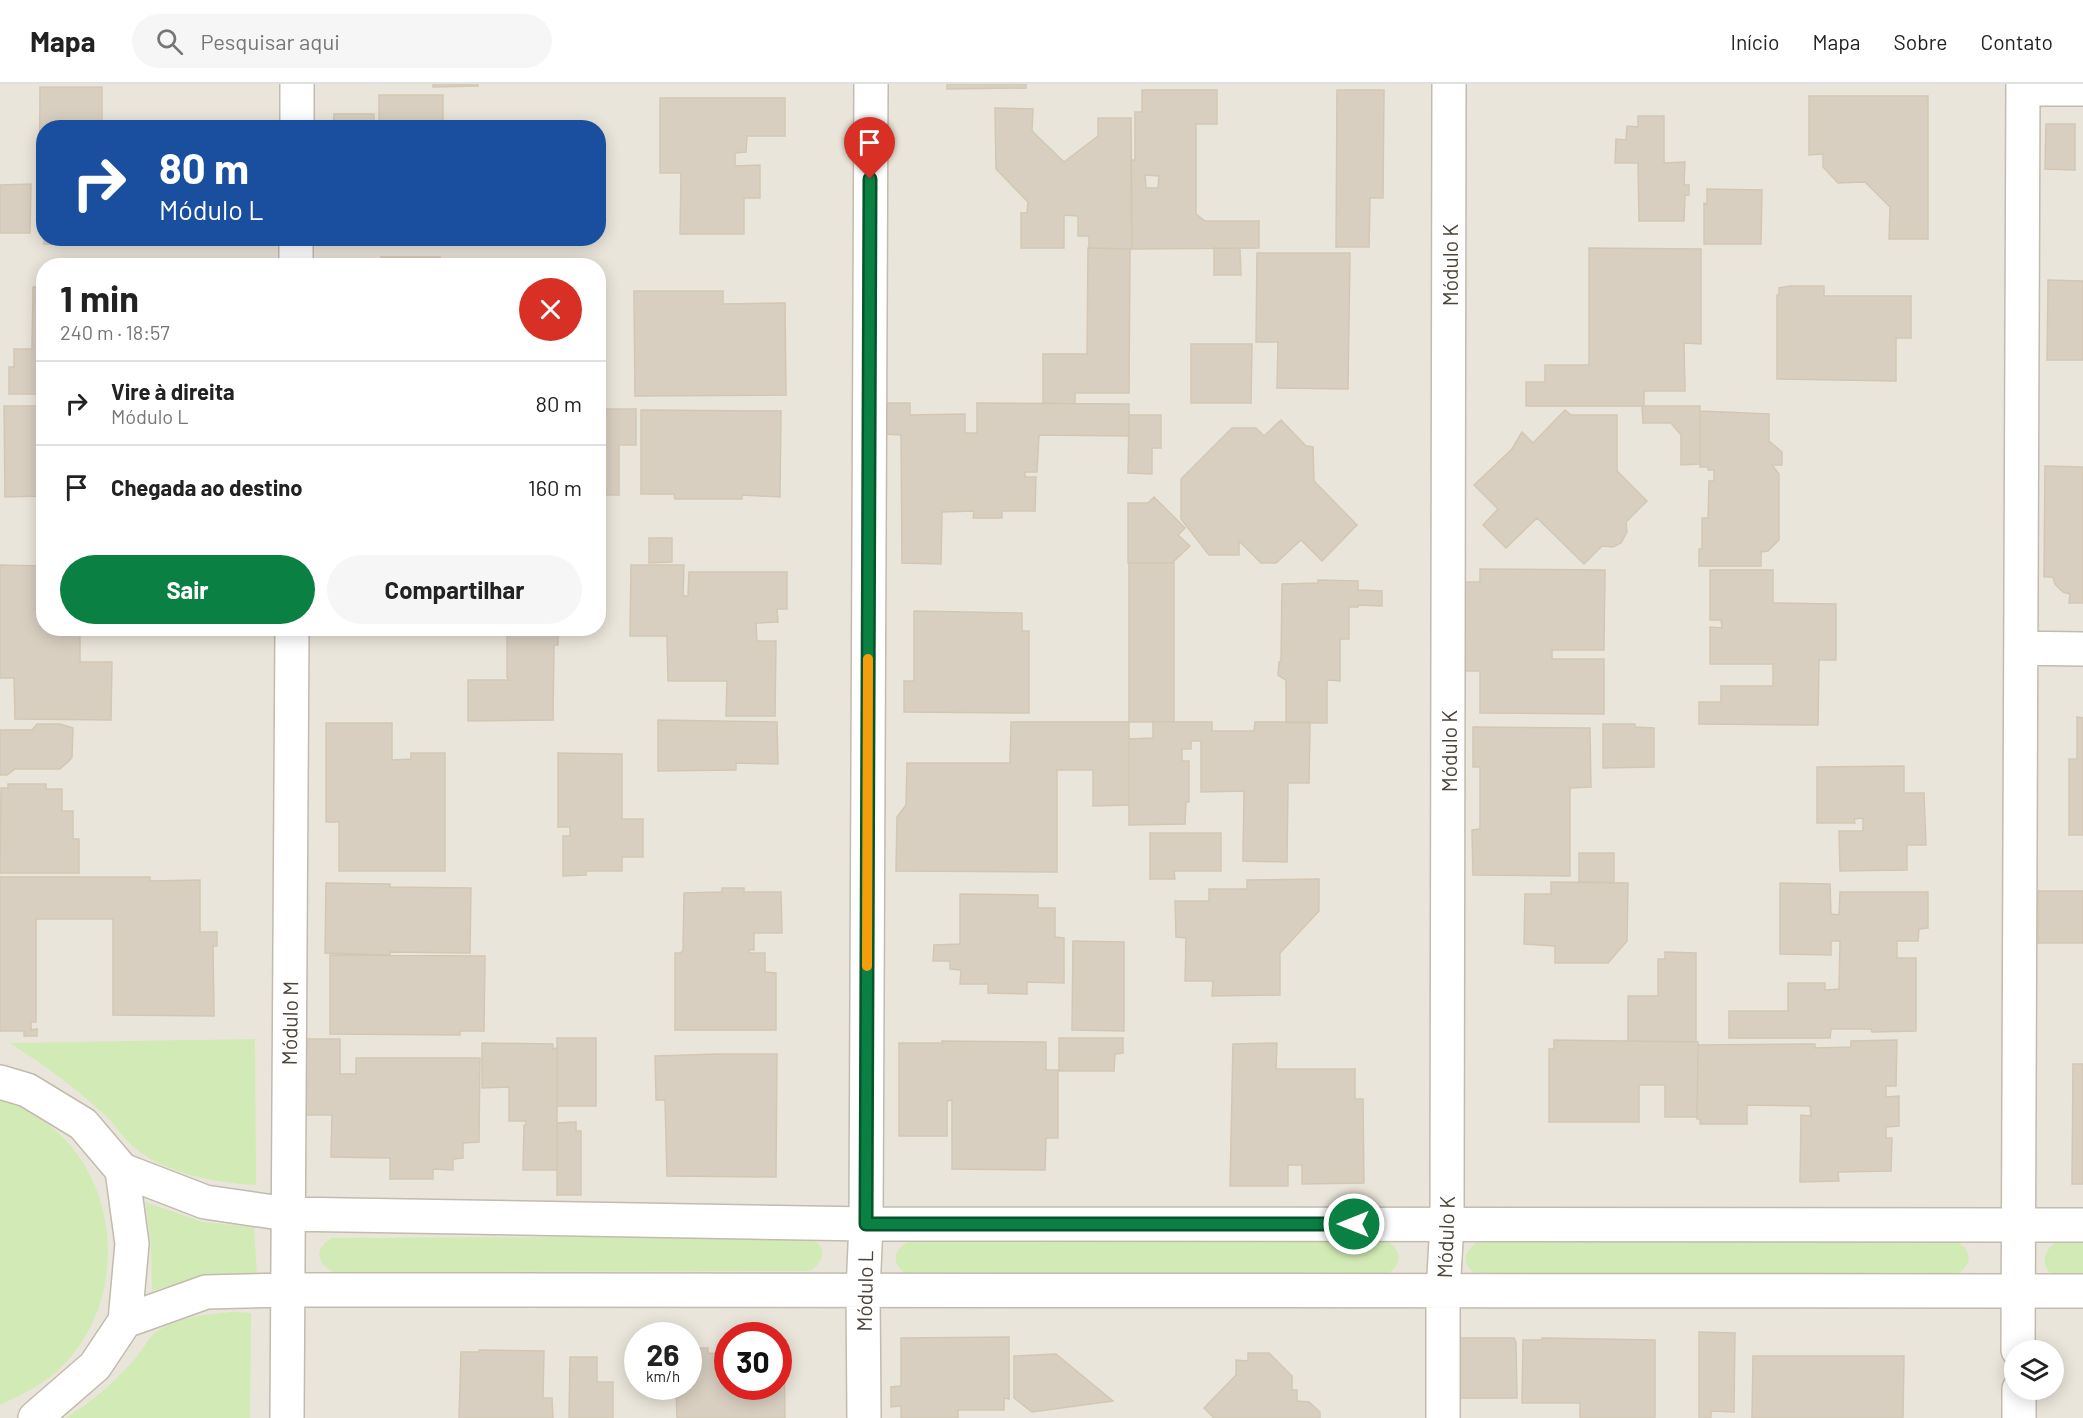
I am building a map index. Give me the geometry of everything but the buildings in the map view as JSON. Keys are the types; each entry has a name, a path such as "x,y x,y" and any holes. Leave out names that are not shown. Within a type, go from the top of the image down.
{"street":[{"path":"297,84 297,120"},
{"name":"Módulo L","path":"864,1418 871,84"},
{"name":"Módulo K","path":"1443,1418 1443,1292 1447,1224 1449,84"},
{"path":"2019,1340 2023,87 2083,89"},
{"name":"Módulo M","path":"287,1418 292,636"},
{"path":"2022,648 2083,648"},
{"path":"0,1082 27,1090 83,1124 122,1170 205,1202 287,1214 866,1224 2083,1225"},
{"path":"35,1418 95,1366 125,1321 132,1244 122,1170"},
{"path":"125,1321 206,1292 287,1290 2083,1291"},
{"path":"2019,1400 2019,1418"}],"shaded area":[{"path":"0,84 2083,84 2083,1418 0,1418"}],"green space":[{"path":"255,1039 256,1185 193,1176 148,1158 85,1097 10,1043"},
{"path":"0,1098 20,1107 47,1124 71,1146 88,1172 100,1201 107,1232 108,1263 103,1294 93,1323 77,1350 49,1378 0,1405"},
{"path":"145,1202 203,1222 254,1227 257,1274 204,1276 152,1291 151,1245"},
{"path":"808,1236 818,1244 822,1253 816,1267 810,1271 333,1272 323,1264 319,1255 322,1246 332,1238"},
{"path":"1385,1240 1395,1248 1399,1257 1396,1266 1386,1275 910,1276 900,1268 896,1259 898,1250 907,1242"},
{"path":"1955,1240 1965,1248 1969,1257 1966,1266 1956,1275 1479,1276 1469,1268 1466,1259 1469,1250 1478,1242"},
{"path":"2059,1241 2083,1241 2083,1276 2053,1276 2046,1267 2046,1252"},
{"path":"231,1312 251,1313 250,1418 66,1418 118,1377 156,1332 182,1320"}],"slow traffic":[{"path":"867,966 868,659"}],"route":[{"path":"870,179 866,1224 1354,1224"}]}
